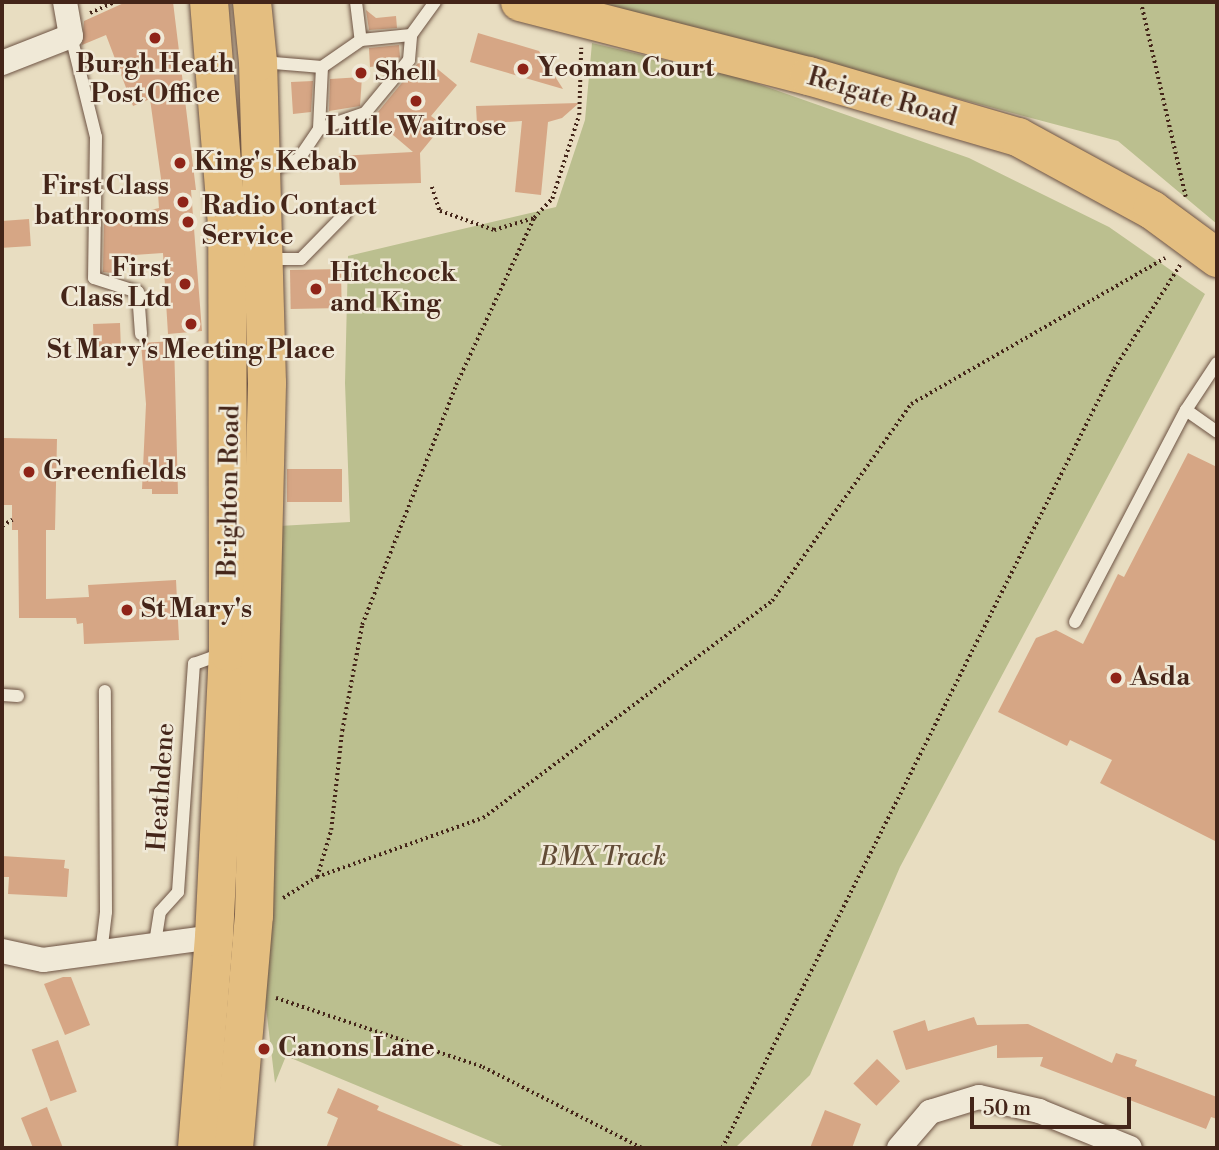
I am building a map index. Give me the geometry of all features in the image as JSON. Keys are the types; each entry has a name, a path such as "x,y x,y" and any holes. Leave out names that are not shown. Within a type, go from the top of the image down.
{"highway":[{"name":"Brighton Road","path":"197,1148 239,930 228,652 227,225 209,2"},
{"name":"Brighton Road","path":"234,1148 239,930 267,383 263,172 258,62 252,2"},
{"name":"Reigate Road","path":"520,2 582,9 1018,137 1152,210 1207,249"}],"street":[{"path":"2,64 69,19"},
{"path":"4,959 43,960 101,953 239,930"},
{"path":"898,1148 930,1112 979,1097 1038,1111 1129,1148"}],"lane":[{"path":"356,2 361,40"},
{"path":"318,129 365,113 409,60 411,35 435,2"},
{"path":"69,19 96,137 94,278 138,292 141,334"},
{"path":"258,62 291,61 322,67 361,40 411,35"},
{"path":"263,172 299,159 318,129 322,67"},
{"path":"265,259 301,259 345,214"},
{"path":"1075,622 1186,410 1217,363"},
{"path":"1186,410 1217,432"},
{"name":"Heathdene","path":"155,943 159,912 178,892 194,664 228,652"},
{"path":"101,953 106,912 105,691"},
{"path":"2,695 18,696"}],"path":[{"path":"69,19 115,2"},
{"path":"1141,2 1207,249"},
{"path":"317,877 331,831 342,731 362,625 456,385 534,218 552,199 579,115 582,9"},
{"path":"432,187 440,211 494,230 534,218"},
{"path":"239,930 317,877 483,818 772,601 911,404 1207,249"},
{"path":"722,1148 1114,369 1207,249"},
{"path":"2,526 12,520"},
{"path":"268,995 483,1067 642,1148"}],"green space":[{"path":"595,2 1217,2 1217,224 1118,141"},
{"name":"BMX Track","path":"592,43 741,78 969,158 1109,227 1205,294 900,867 810,1075 735,1148 507,1148 286,1056 275,1083 265,999 279,526 350,522 345,383 348,256 556,207 585,120"}],"building":[{"path":"126,2 173,2 196,190 191,190 202,331 168,334 163,253 119,256 119,274 103,272 104,221 159,208 158,193 163,193 150,99 133,106 106,35 82,45 84,21"},
{"path":"366,10 376,18 396,16 397,28 369,30"},
{"name":"Yeoman Court","path":"478,33 539,51 563,89 470,62"},
{"path":"399,45 400,57 394,64 370,67 369,48"},
{"name":"Little Waitrose","path":"423,57 457,85 431,116 443,125 420,153 421,183 340,185 338,156 413,152 373,118"},
{"path":"362,77 360,106 329,111 330,79"},
{"path":"313,81 311,112 293,114 291,82"},
{"path":"579,103 562,118 548,122 541,195 515,192 522,121 477,124 476,106"},
{"path":"29,219 31,246 4,248 2,221"},
{"name":"Hitchcock and King","path":"341,269 342,308 291,309 290,270"},
{"path":"120,323 121,346 94,347 93,324"},
{"path":"174,341 178,494 152,494 152,489 142,489 146,404 141,343"},
{"path":"2,438 57,439 55,530 46,530 46,599 89,597 88,585 176,580 179,640 84,644 83,623 77,624 76,618 19,618 18,530 12,530 12,505 2,505"},
{"name":"Asda","path":"1188,453 1217,467 1217,842 1100,783 1112,760 1070,740 1067,746 998,712 1036,638 1056,630 1083,644 1118,574 1124,577"},
{"path":"287,469 342,469 342,502 287,502"},
{"path":"2,856 65,860 64,868 69,869 67,897 8,894 9,877 2,877"},
{"path":"71,977 90,1025 65,1035 44,984"},
{"path":"974,1017 977,1025 1028,1024 1112,1063 1116,1053 1137,1060 1135,1066 1217,1097 1217,1119 1211,1117 1206,1129 1040,1066 1043,1057 997,1058 997,1045 906,1070 893,1031 925,1020 928,1031"},
{"path":"58,1040 77,1092 50,1101 32,1050"},
{"path":"877,1059 900,1081 876,1106 853,1083"},
{"path":"338,1088 379,1106 377,1110 468,1148 326,1148 338,1118 327,1113"},
{"path":"47,1107 63,1148 33,1148 21,1118"},
{"path":"825,1110 861,1124 852,1148 810,1148"}],"place":[{"name":"Burgh Heath Post Office","path":"155,38"},
{"name":"Yeoman Court","path":"523,69"},
{"name":"Shell","path":"361,73"},
{"name":"Little Waitrose","path":"416,101"},
{"name":"King's Kebab","path":"180,163"},
{"name":"First Class bathrooms","path":"183,202"},
{"name":"Radio Contact Service","path":"188,222"},
{"name":"First Class Ltd","path":"185,284"},
{"name":"Hitchcock and King","path":"316,289"},
{"name":"St Mary's Meeting Place","path":"191,324"},
{"name":"Greenfields","path":"29,472"},
{"name":"St Mary's","path":"127,610"},
{"name":"Asda","path":"1116,678"},
{"name":"Canons Lane","path":"264,1049"}]}
